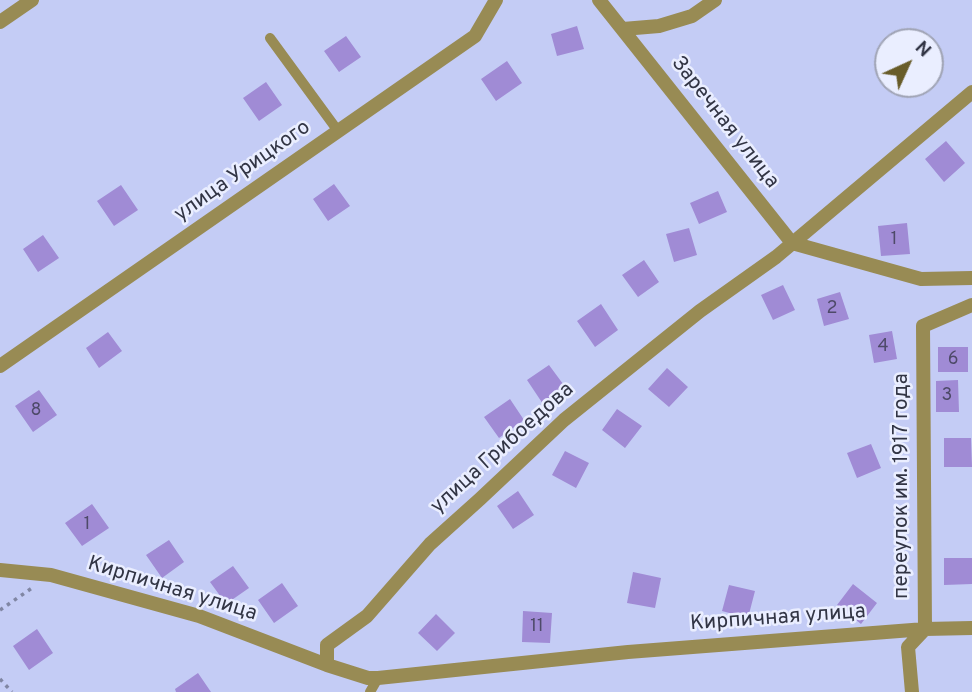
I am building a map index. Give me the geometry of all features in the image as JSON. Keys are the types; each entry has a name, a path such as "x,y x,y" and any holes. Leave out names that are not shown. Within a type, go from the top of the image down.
{"street":[{"path":"0,22 32,0"},
{"name":"улица Урицкого","path":"0,366 475,36 496,0"},
{"name":"Заречная улица","path":"599,0 792,243"},
{"path":"624,29 659,26 692,16 715,0"},
{"name":"улица Грибоедова","path":"327,664 327,645 367,616 430,544 564,420 700,311 776,257 972,92"},
{"path":"792,243 921,279 972,278"},
{"name":"переулок им. 1917 года","path":"912,692 908,648 925,629 923,326 972,305"},
{"name":"Кирпичная улица","path":"0,570 51,575 199,616 327,664"},
{"name":"Кирпичная улица","path":"378,678 628,652 925,629 972,628"},
{"path":"327,664 368,678 378,678"}],"lane":[{"path":"270,38 338,131"},
{"path":"370,692 378,678"}],"path":[{"path":"0,610 51,575"},
{"path":"0,679 12,692"}],"building":[{"path":"577,26 584,49 557,56 551,34"},
{"path":"346,36 361,57 339,72 324,51"},
{"path":"507,61 522,83 496,101 481,79"},
{"path":"266,82 282,105 259,121 243,98"},
{"path":"946,141 965,163 944,182 925,159"},
{"path":"334,184 350,206 328,221 313,199"},
{"path":"121,185 138,210 114,226 97,201"},
{"path":"718,191 727,212 699,224 690,203"},
{"path":"907,223 910,254 881,256 878,226"},
{"path":"689,228 697,255 674,262 666,234"},
{"path":"43,235 59,258 38,272 23,249"},
{"path":"644,260 659,282 638,297 622,275"},
{"path":"783,285 795,310 773,320 761,295"},
{"path":"840,292 849,319 824,326 817,299"},
{"path":"601,304 618,330 595,347 577,321"},
{"path":"892,331 897,359 874,363 869,335"},
{"path":"108,332 122,351 99,368 86,348"},
{"path":"938,347 968,347 968,372 938,372"},
{"path":"549,365 566,388 543,404 527,380"},
{"path":"667,368 688,387 669,407 648,389"},
{"path":"958,380 959,412 936,412 936,381"},
{"path":"39,390 57,415 33,432 15,406"},
{"path":"510,399 524,420 499,438 484,417"},
{"path":"617,409 642,426 625,448 602,430"},
{"path":"944,438 971,438 972,467 944,467"},
{"path":"871,444 881,468 857,478 847,453"},
{"path":"565,451 589,463 576,488 552,475"},
{"path":"518,491 534,515 513,529 497,506"},
{"path":"92,504 109,528 82,546 65,523"},
{"path":"169,540 184,562 162,578 146,555"},
{"path":"944,558 972,558 972,584 944,585"},
{"path":"233,566 249,588 226,604 210,582"},
{"path":"633,572 661,578 655,608 627,603"},
{"path":"282,583 298,606 274,623 258,600"},
{"path":"853,584 877,603 861,624 837,605"},
{"path":"729,585 755,591 748,618 722,611"},
{"path":"523,611 552,613 550,643 522,642"},
{"path":"436,614 455,633 437,651 418,633"},
{"path":"37,629 53,653 29,670 13,646"},
{"path":"198,673 211,692 176,692 175,689"}]}
